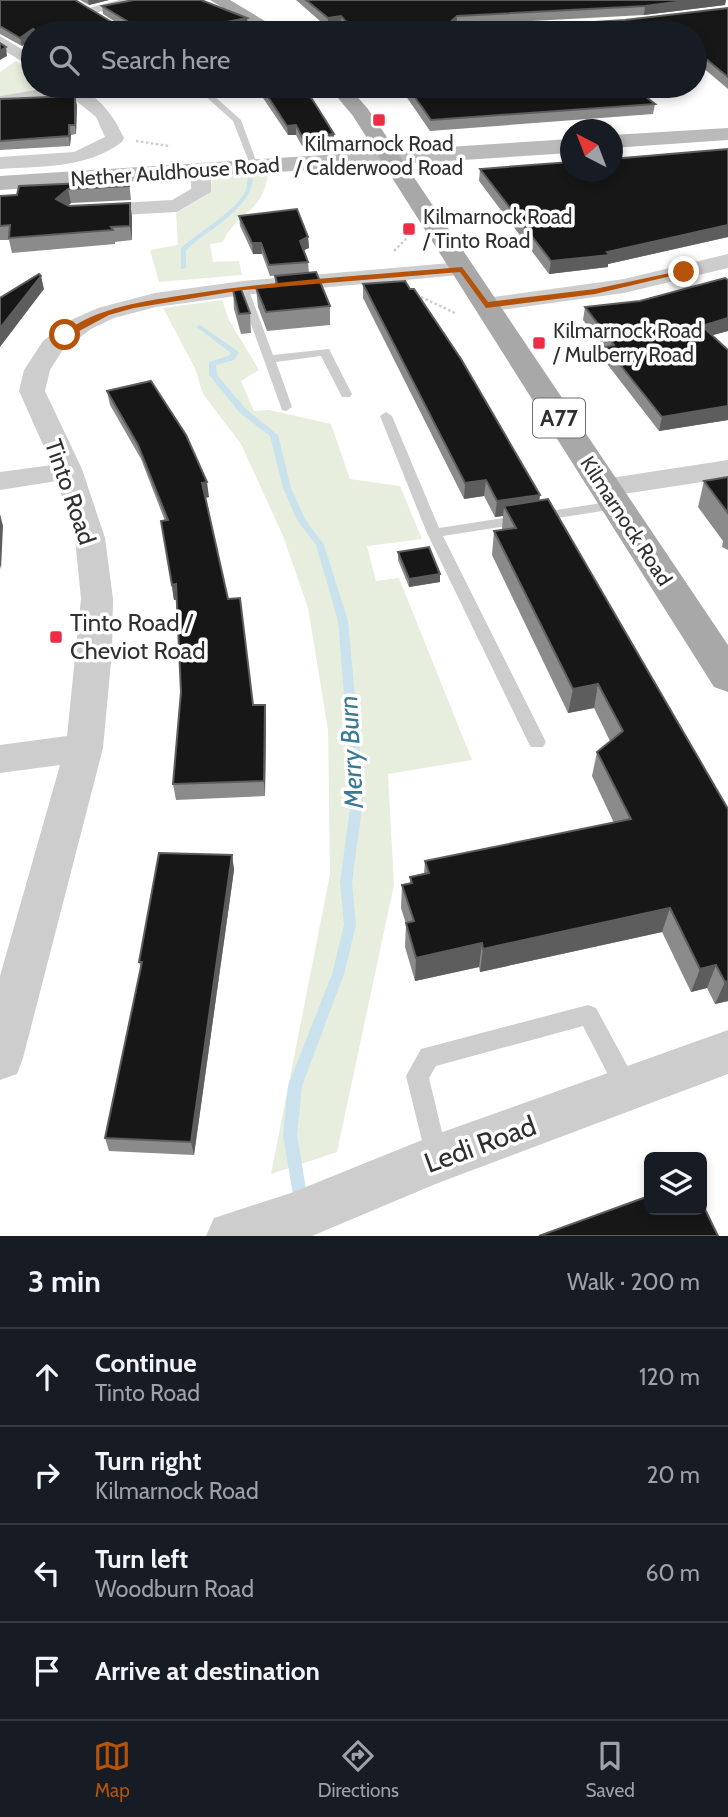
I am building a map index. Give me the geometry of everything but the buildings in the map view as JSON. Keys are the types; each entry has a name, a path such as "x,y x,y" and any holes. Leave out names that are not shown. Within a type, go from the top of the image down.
{"main road":[{"path":"218,0 255,21"},
{"name":"Kilmarnock Road","path":"348,98 361,113 728,677"},
{"path":"623,141 728,134"},
{"name":"Nether Auldhouse Road","path":"0,183 560,147"}],"street":[{"path":"88,10 142,0"},
{"path":"0,41 21,55"},
{"path":"0,101 21,97"},
{"path":"0,163 63,159 102,151 115,138 104,114 84,98"},
{"path":"71,212 177,206 201,192 201,171"},
{"path":"486,305 624,286 728,261"},
{"name":"Tinto Road","path":"0,1058 84,748 95,651 97,598 90,538 68,468 32,390 37,370 52,346 82,324 106,313 155,300 243,288 462,269"},
{"path":"0,481 37,477 68,468"},
{"path":"609,496 728,468"},
{"path":"0,759 84,748"},
{"name":"Ledi Road","path":"232,1236 308,1211 437,1159 728,1052"}],"lane":[{"path":"212,98 237,120 256,167"},
{"path":"243,288 286,407"},
{"path":"269,359 326,352 346,394"},
{"path":"386,416 434,533 537,742"},
{"path":"434,533 609,496"},
{"path":"437,1159 417,1076 429,1057 588,1015 628,1090"}],"path":[{"path":"418,296 468,321 503,332"}],"green space":[{"path":"16,61 21,64 21,93 0,96 0,72"},
{"path":"268,174 261,197 255,205 228,232 223,242 210,244 213,262 239,261 242,275 159,282 150,250 178,245 176,213 208,194 214,177"},
{"path":"222,300 229,320 259,370 241,381 254,411 269,410 331,424 350,479 400,486 422,539 367,546 376,581 399,578 472,760 388,774 394,885 337,1152 271,1174 330,874 328,730 308,608 283,536 241,444 203,394 195,368 163,308"}],"waterway":[{"name":"Merry Burn","path":"183,268 183,249 244,198 250,179"},
{"name":"Merry Burn","path":"200,327 235,352 231,358 212,364 213,375 243,411 274,435 287,488 301,520 320,545 343,621 358,793 346,882 350,925 338,974 295,1086 290,1135 301,1201"}],"place":[{"name":"Kilmarnock Road / Calderwood Road","path":"379,120"},
{"name":"Kilmarnock Road / Tinto Road","path":"409,229"},
{"name":"Kilmarnock Road / Mulberry Road","path":"539,343"},
{"name":"Tinto Road / Cheviot Road","path":"56,637"}],"route":[{"path":"65,335 106,313 132,306 155,300 243,288 462,269 486,305 595,291 684,272"}]}
